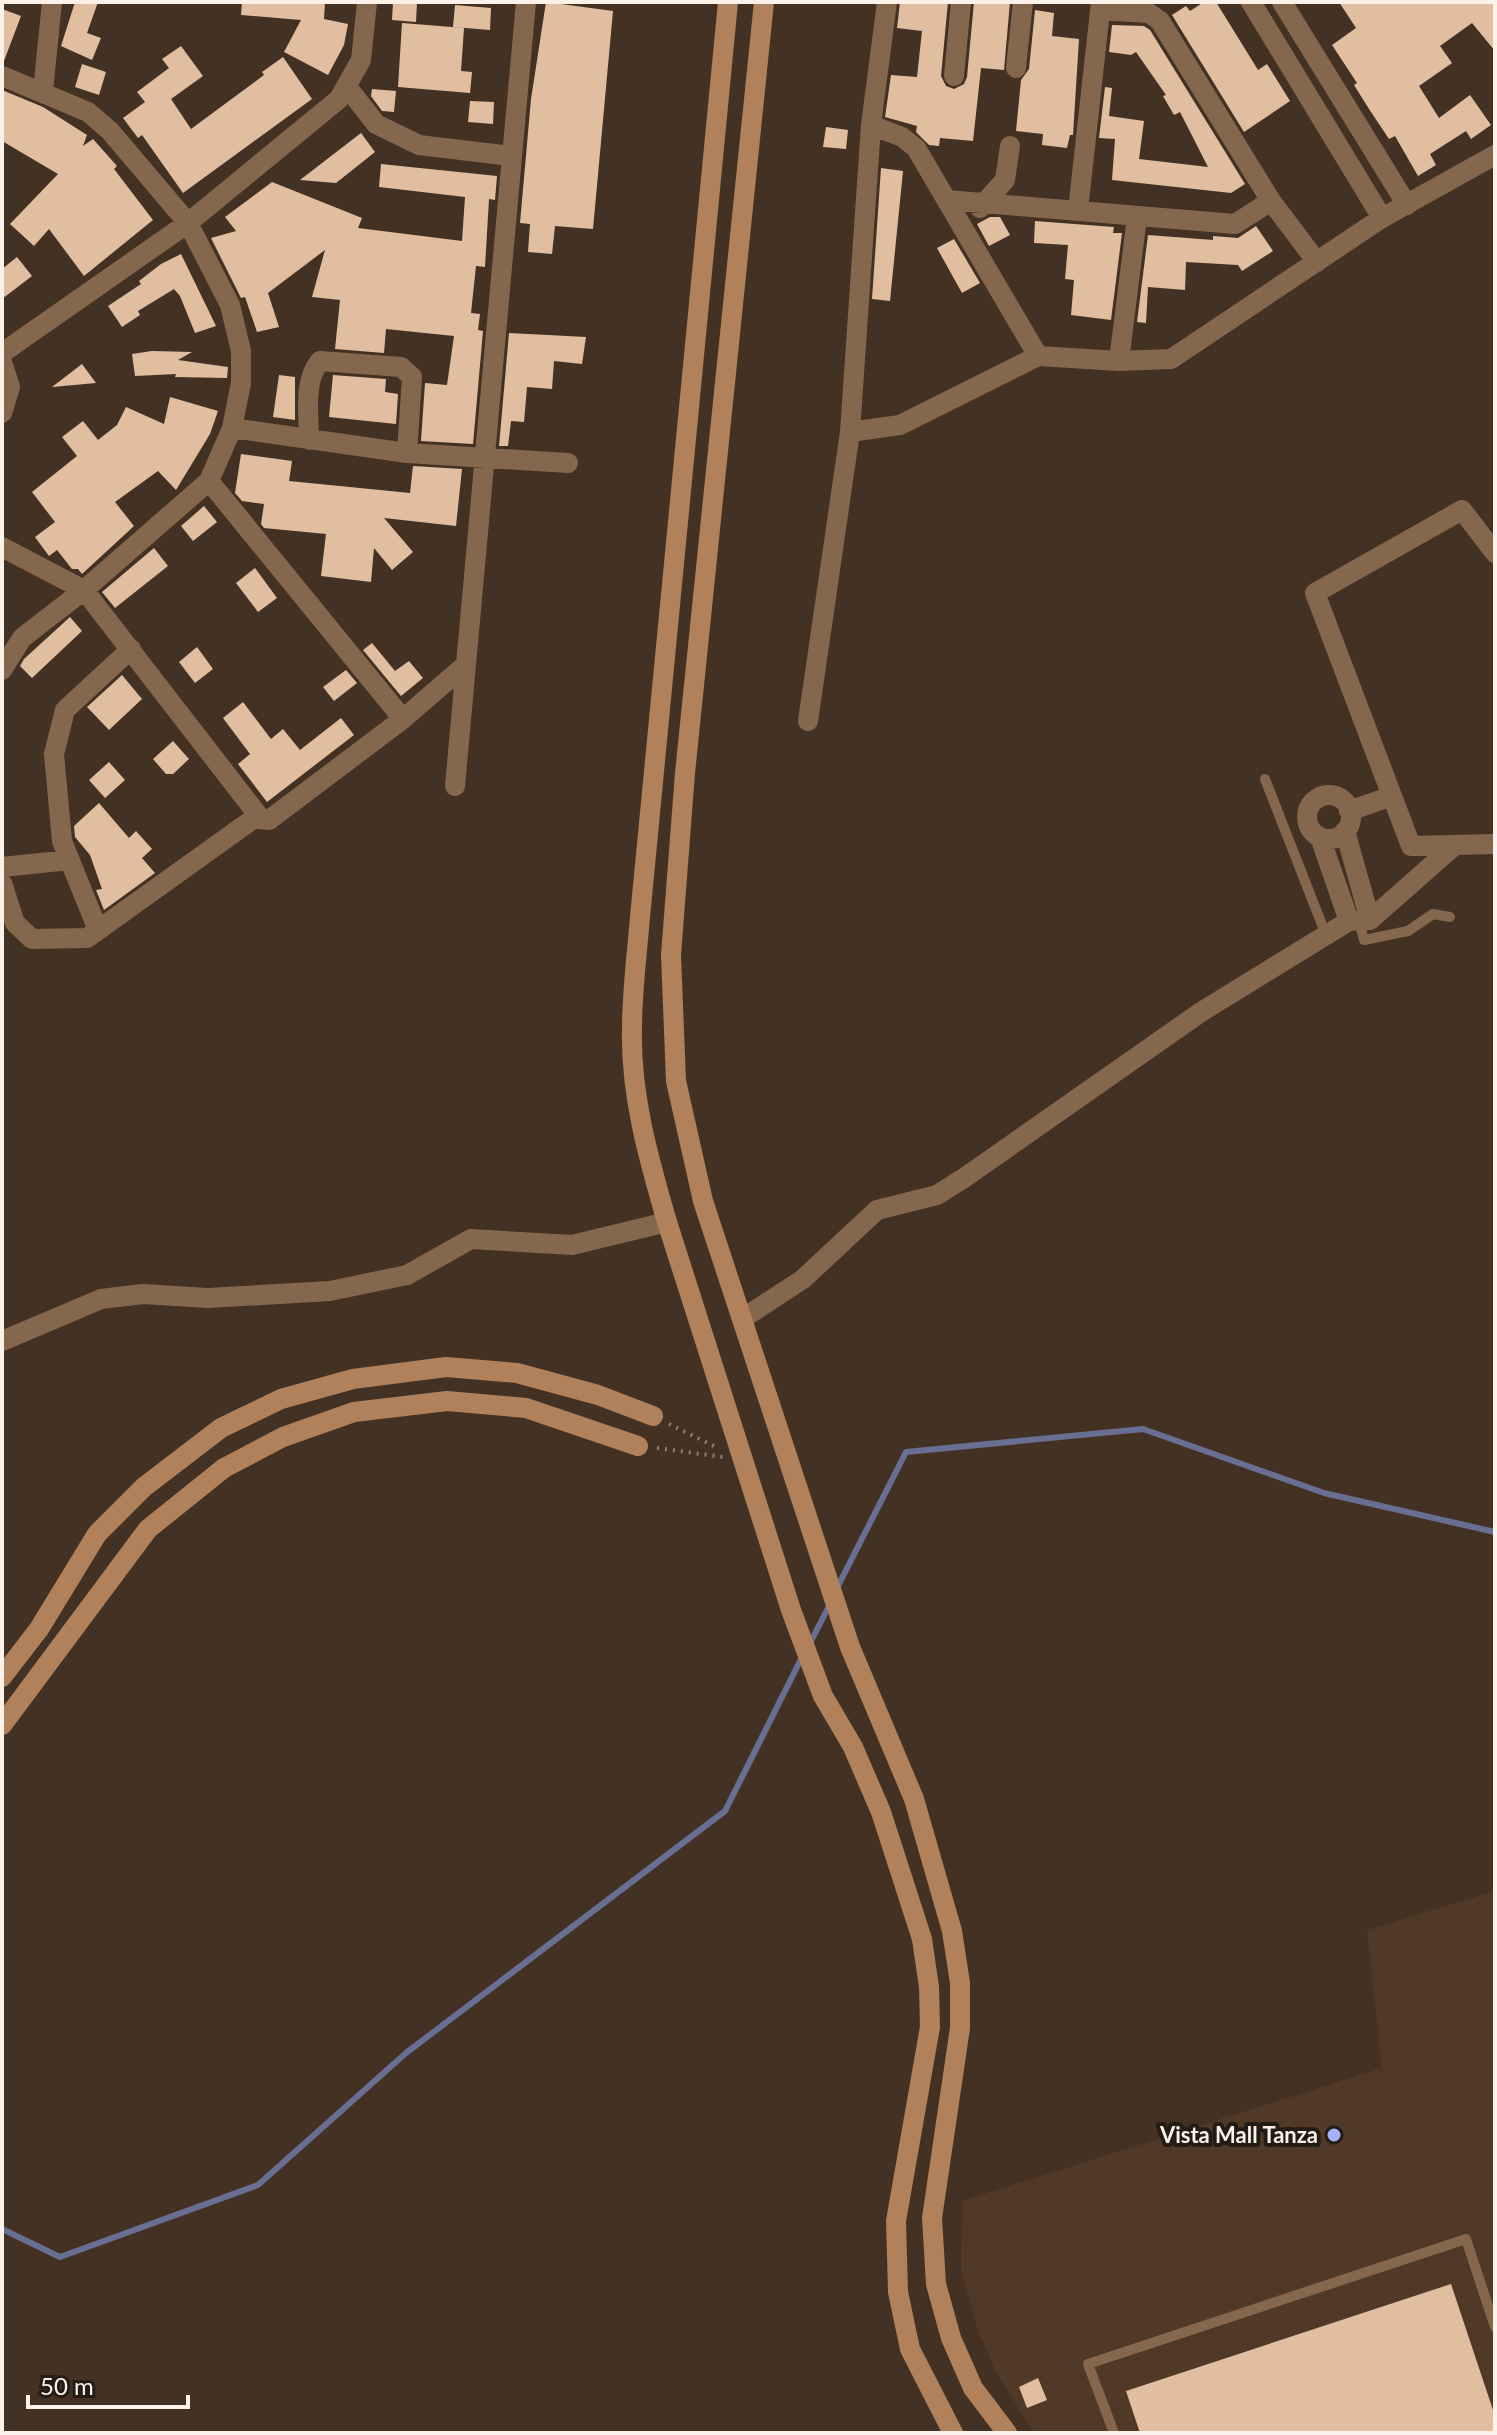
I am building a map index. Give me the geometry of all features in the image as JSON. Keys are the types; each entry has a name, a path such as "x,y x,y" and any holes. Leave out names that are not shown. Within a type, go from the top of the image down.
{"street":[{"path":"43,91 52,2"},
{"path":"2,353 188,223 339,99 348,88 361,60 367,2"},
{"path":"455,786 463,667 526,2"},
{"path":"728,2 645,865 632,1031 637,1096 650,1162 667,1222 791,1610 823,1696 853,1747 881,1812 922,1939 929,1987 930,2027 896,2221 898,2292 910,2349 934,2404 953,2433"},
{"path":"764,2 685,773 671,955 676,1081 703,1201 850,1647 914,1799 952,1931 960,1983 960,2028 932,2218 936,2284 951,2338 973,2388 1007,2433"},
{"path":"808,721 850,432 871,125 887,2"},
{"path":"954,76 961,2"},
{"path":"1016,68 1023,2"},
{"path":"1251,2 1382,218"},
{"path":"1282,2 1407,205"},
{"path":"1078,210 1101,6 1149,13 1160,21 1271,201 1317,262"},
{"path":"2,76 88,112 110,131 188,223 230,305 241,351 241,383 232,428 209,481 84,590 22,638 2,670"},
{"path":"348,88 376,124 419,145 511,156"},
{"path":"871,125 910,141 968,232 1038,356"},
{"path":"968,232 985,202 1005,180 1010,146"},
{"path":"850,432 900,425 1038,356 1119,361 1171,359 1382,218 1495,155"},
{"path":"708,197 742,203"},
{"path":"947,200 1235,224 1271,201"},
{"path":"1119,361 1137,217"},
{"path":"309,440 309,390 312,375 320,361 401,367 410,373 412,383 407,453"},
{"path":"2,362 10,387 2,413"},
{"path":"232,428 407,453 568,463"},
{"path":"209,481 403,719"},
{"path":"1495,553 1462,510 1315,593 1411,846 1495,844"},
{"path":"2,547 84,590 256,817 269,820 403,719 463,667"},
{"path":"98,930 62,841 54,754 65,710 131,649"},
{"path":"1334,796 1347,821 1359,921 1320,837 1307,820 1314,801 1334,796"},
{"path":"1320,837 1333,838 1347,821 1392,796"},
{"path":"2,883 15,923 32,939 87,938 256,817"},
{"path":"742,1319 803,1279 877,1210 937,1195 964,1178 1201,1012 1326,935 1359,921 1455,845"},
{"path":"2,867 70,860"},
{"path":"2,1341 101,1299 143,1294 208,1298 330,1291 407,1275 471,1239 572,1245 667,1222"},
{"path":"2,1677 39,1629 97,1534 144,1487 221,1428 281,1399 353,1379 446,1367 517,1373 598,1395 653,1416"},
{"path":"2,1725 148,1529 224,1468 283,1437 354,1412 447,1401 526,1408 638,1446"},
{"path":"909,2145 942,2151"}],"lane":[{"path":"1265,779 1326,935"},
{"path":"1359,921 1364,940 1408,931 1433,914 1450,917"},
{"path":"1114,2433 1088,2364 1466,2239 1495,2327"}],"path":[{"path":"653,1416 742,1459"},
{"path":"638,1446 742,1459"}],"shaded area":[{"name":"Vista Mall Tanza","path":"1495,1891 1495,2433 1034,2433 997,2374 979,2334 961,2269 962,2201 1382,2068 1367,1930"}],"building":[{"path":"75,2 98,2 87,33 101,38 92,60 61,46"},
{"path":"242,2 325,2 324,19 348,24 344,45 328,75 284,52 301,20 241,15"},
{"path":"393,2 417,2 416,22 392,20"},
{"path":"546,2 613,11 593,229 555,226 552,254 528,252 530,224 520,223 531,99"},
{"path":"900,2 948,2 941,76 946,86 954,89 964,84 967,77 974,2 1010,2 1004,70 981,68 973,141 940,138 939,146 929,145 916,132 917,126 885,117 891,75 917,77 922,31 897,28"},
{"path":"1204,2 1216,2 1258,70 1267,64 1290,101 1244,132 1172,15 1186,6 1190,11"},
{"path":"1339,2 1495,2 1495,51 1472,23 1440,46 1452,63 1419,86 1439,118 1470,95 1491,125 1471,139 1466,131 1430,154 1436,165 1418,176 1395,136 1389,139 1369,109 1354,85 1357,83 1332,45 1356,28"},
{"path":"455,5 491,8 490,30 453,27"},
{"path":"2,9 21,16 4,61 2,61"},
{"path":"1035,10 1054,13 1052,36 1079,39 1073,135 1070,135 1067,148 1042,145 1043,134 1016,131 1021,80 1029,69"},
{"path":"402,23 464,28 461,71 472,72 470,93 398,87"},
{"path":"1112,25 1144,26 1150,30 1245,184 1231,193 1112,180 1115,139 1099,138 1105,87 1112,88 1109,116 1144,121 1139,159 1208,167 1180,112 1174,115 1163,96 1166,95 1136,52 1131,55 1109,52"},
{"path":"181,46 203,76 171,99 191,129 264,75 262,72 283,57 312,99 183,193 142,135 138,138 123,118 145,102 137,92 169,68 162,59"},
{"path":"82,64 106,72 99,95 75,87"},
{"path":"372,89 396,91 394,112 382,111 371,96"},
{"path":"2,90 43,107 87,135 83,146 93,139 117,166 114,169 153,220 84,276 49,229 34,246 10,224 58,174 2,141"},
{"path":"470,101 494,102 493,124 468,122"},
{"path":"826,127 848,130 846,149 823,147"},
{"path":"361,133 375,152 336,183 300,180"},
{"path":"381,164 497,176 495,200 489,199 485,267 476,266 471,313 480,314 478,330 483,331 473,444 421,441 425,383 447,385 454,336 386,329 384,353 335,349 340,300 312,297 325,250 268,293 279,327 257,332 245,297 241,298 211,238 236,231 225,217 272,182 362,218 358,228 462,241 465,197 379,187"},
{"path":"881,168 903,171 890,301 872,299"},
{"path":"990,217 1000,217 1010,235 989,246 977,224"},
{"path":"1035,221 1114,227 1113,233 1122,233 1111,320 1071,315 1074,280 1065,279 1068,245 1034,243"},
{"path":"1256,226 1273,251 1242,271 1238,265 1186,262 1185,290 1148,287 1146,323 1137,322 1148,235 1213,240 1213,236 1238,238"},
{"path":"954,239 980,283 962,293 937,248"},
{"path":"181,254 216,326 195,333 174,289 138,311 140,315 122,327 108,306 141,284 139,281 161,264"},
{"path":"17,257 32,276 2,299 2,269"},
{"path":"509,333 586,337 582,364 554,361 552,389 527,387 524,422 511,421 508,446 499,446"},
{"path":"192,352 178,360 228,367 227,378 175,377 176,374 135,376 132,354"},
{"path":"82,364 96,383 52,387"},
{"path":"279,375 295,377 295,420 273,417"},
{"path":"333,375 386,379 385,392 398,394 396,424 329,417"},
{"path":"170,397 218,411 210,434 176,490 158,471 115,502 134,526 82,574 78,569 72,569 57,550 49,556 35,537 55,522 32,492 77,456 62,437 83,421 98,440 117,425 126,407 164,424"},
{"path":"241,454 292,461 289,481 410,493 413,466 462,469 456,526 384,518 413,552 392,570 374,548 371,582 321,576 326,534 264,528 261,524 264,504 242,501 235,493"},
{"path":"204,506 217,522 193,541 181,526"},
{"path":"154,548 168,566 115,608 102,592"},
{"path":"255,568 277,598 258,612 236,583"},
{"path":"70,617 82,631 32,678 20,666 24,659"},
{"path":"372,643 395,671 409,661 423,678 401,696 363,650"},
{"path":"197,647 213,669 195,683 179,662"},
{"path":"346,670 357,683 334,701 323,687"},
{"path":"122,675 142,699 109,730 87,707"},
{"path":"243,702 271,739 283,729 300,750 341,718 354,735 267,802 238,764 250,754 223,718"},
{"path":"173,741 189,759 173,774 166,774 153,759"},
{"path":"109,762 125,780 105,798 89,780"},
{"path":"99,803 129,838 136,831 152,849 142,858 155,873 104,910 96,890 102,889 90,855 75,837 74,826"},
{"path":"1451,2284 1495,2416 1495,2433 1140,2433 1126,2391"},
{"path":"1038,2378 1047,2400 1027,2408 1019,2387"}],"waterway":[{"path":"837,1588 906,1452 1143,1429 1324,1493 1495,1532"},
{"path":"809,1645 831,1602"},
{"path":"2,2229 60,2257 258,2185 406,2053 725,1811 803,1655"}],"place":[{"name":"Vista Mall Tanza","path":"1334,2135"}]}
